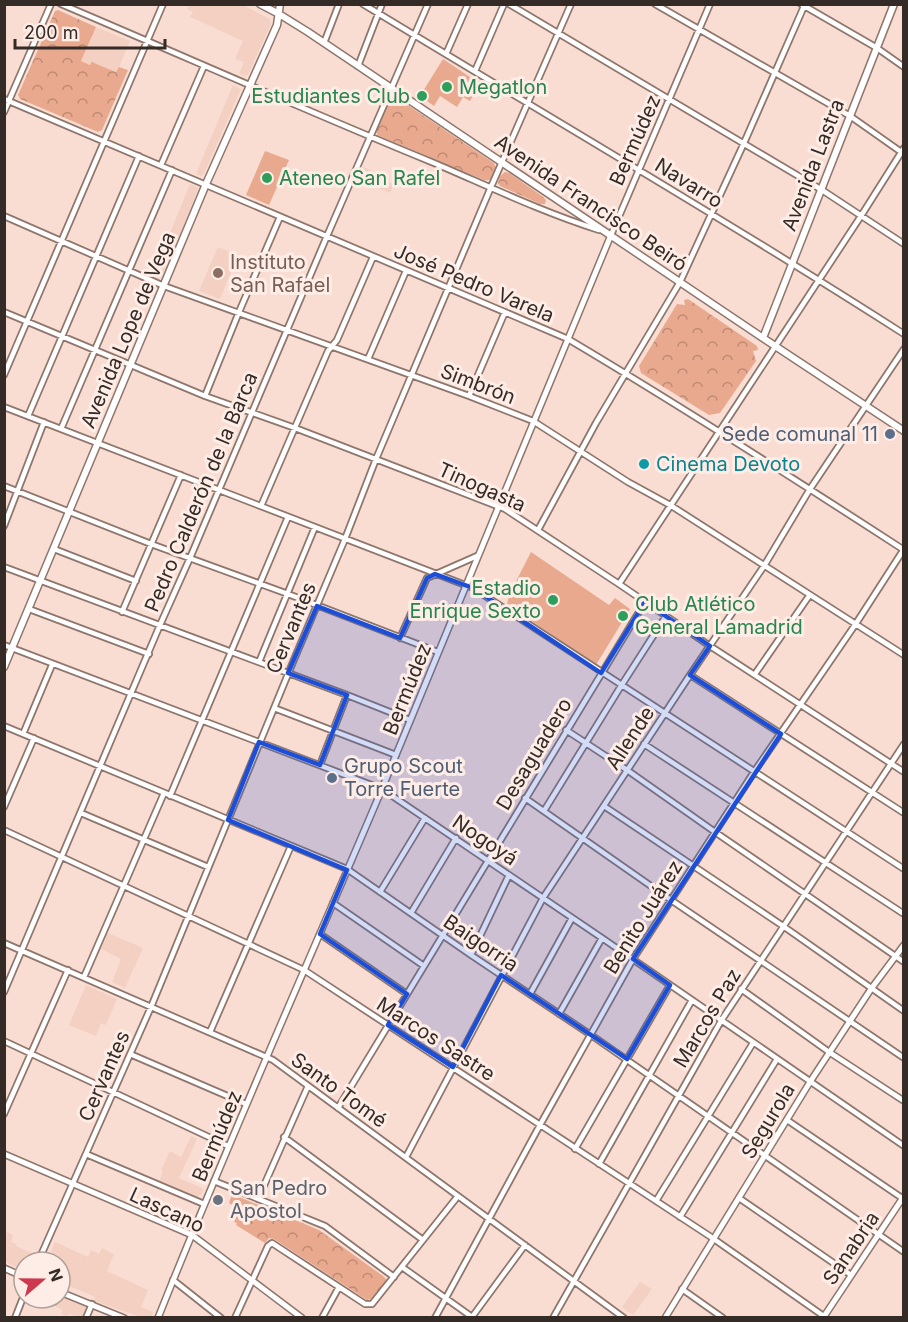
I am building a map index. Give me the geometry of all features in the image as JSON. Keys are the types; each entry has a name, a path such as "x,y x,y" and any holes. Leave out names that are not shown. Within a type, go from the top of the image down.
{"main road":[{"name":"Avenida Francisco Beiró","path":"260,4 324,43 903,431"},
{"name":"Avenida Lope de Vega","path":"4,668 206,184 277,25 280,4"},
{"name":"Avenida Lastra","path":"763,338 894,4"}],"street":[{"path":"4,112 7,100 51,4"},
{"path":"61,4 370,137 579,224 604,231"},
{"path":"4,375 163,4"},
{"path":"324,43 339,4"},
{"name":"Navarro","path":"363,4 793,263 903,334"},
{"path":"358,66 382,4"},
{"name":"Pedro Calderón de la Barca","path":"4,992 428,4"},
{"path":"446,54 468,4"},
{"path":"475,71 504,4"},
{"path":"509,4 822,190 903,244"},
{"name":"Cervantes","path":"43,1250 151,1006 376,459 571,4"},
{"path":"619,584 903,152 850,116 655,4"},
{"name":"Bermúdez","path":"158,1317 228,1146 382,789 533,421 710,4"},
{"path":"538,530 680,282 804,5 877,48 903,67"},
{"path":"161,165 204,66"},
{"name":"José Pedro Varela","path":"7,100 568,339 810,489 903,550"},
{"path":"28,416 139,156"},
{"path":"61,429 172,170"},
{"name":"Simbrón","path":"4,216 164,286 533,421 624,479 670,505 903,655"},
{"path":"205,396 280,217"},
{"path":"261,506 327,351 337,340 373,256"},
{"path":"368,359 406,271"},
{"name":"Tinogasta","path":"4,312 205,396 498,506 538,530 903,772"},
{"path":"469,396 505,312"},
{"name":"Allende","path":"406,1157 543,898 764,566 810,489 903,350"},
{"path":"4,407 473,588 903,869"},
{"path":"4,526 44,422"},
{"path":"122,612 181,475"},
{"path":"4,486 438,652"},
{"path":"170,796 288,516"},
{"path":"259,662 315,527"},
{"path":"54,549 136,581"},
{"name":"Benito Juárez","path":"435,1317 633,959 714,832 855,625 903,550"},
{"path":"400,638 428,578 477,556"},
{"path":"4,567 410,720"},
{"path":"755,674 809,596"},
{"name":"Desaguadero","path":"339,1108 645,602"},
{"path":"29,609 148,654"},
{"path":"544,811 666,616"},
{"name":"Nogoyá","path":"4,645 382,789 903,1146"},
{"path":"23,734 52,664"},
{"path":"690,675 903,813"},
{"path":"320,765 347,695"},
{"path":"274,708 396,754"},
{"name":"Baigorria","path":"4,726 347,870 627,1059 903,1252"},
{"path":"566,730 903,962"},
{"path":"4,807 34,738"},
{"path":"645,744 903,914"},
{"name":"Marcos Paz","path":"553,1317 721,1021 903,744"},
{"path":"84,977 164,793"},
{"path":"525,798 903,1058"},
{"path":"604,806 783,926 903,1011"},
{"path":"81,813 208,867"},
{"path":"380,892 425,818"},
{"name":"Marcos Sastre","path":"4,830 304,970 714,1239 824,1317"},
{"path":"411,913 456,838"},
{"path":"210,1032 291,846"},
{"path":"471,955 509,875"},
{"path":"333,903 424,966"},
{"path":"530,994 572,918"},
{"path":"320,934 407,994"},
{"path":"559,1014 602,938"},
{"name":"Santo Tomé","path":"4,943 267,1056 624,1317"},
{"name":"Segurola","path":"665,1317 810,1082 903,945"},
{"path":"4,1114 68,970"},
{"path":"575,1149 670,985"},
{"path":"741,989 903,1101"},
{"path":"598,1164 692,1000"},
{"path":"4,1041 228,1146"},
{"path":"656,1201 753,1043"},
{"path":"130,1054 246,1104"},
{"path":"680,1217 777,1059"},
{"path":"258,1199 308,1086"},
{"path":"787,1120 903,1197"},
{"path":"284,1137 423,1240"},
{"name":"Lascano","path":"4,1154 192,1235 302,1317"},
{"path":"87,1154 204,1204"},
{"path":"214,1181 325,1226 394,1277"},
{"path":"235,1317 269,1244 275,1245 365,1304 374,1304 458,1196"},
{"name":"Sanabria","path":"824,1317 903,1197"},
{"path":"739,1198 851,1275"},
{"path":"402,1267 472,1317 525,1245"},
{"path":"173,1280 220,1317"},
{"path":"322,1317 339,1287"},
{"path":"682,1289 723,1317"},
{"path":"72,1296 124,1317"},
{"path":"86,1317 92,1304"}],"highlighted area":[{"path":"435,574 473,588 601,673 645,602 710,646 690,675 781,734 633,959 670,985 627,1059 501,975 453,1067 388,1025 407,994 320,934 347,870 228,820 259,742 320,765 347,695 288,673 317,606 400,638 427,578"}],"shaded area":[{"path":"189,5 243,5 270,19 271,24 248,75 239,74 244,62 235,59 243,41 190,17 193,12 187,9"},
{"path":"96,27 130,41 117,72 93,62 91,65 81,61"},
{"path":"233,85 241,89 204,174 201,176 196,174"},
{"path":"363,167 390,178 388,182 394,184 390,193 359,179"},
{"path":"190,184 198,189 164,275 160,278 152,277"},
{"name":"Instituto San Rafael","path":"218,247 238,255 220,299 199,291"},
{"path":"108,933 143,948 125,988 112,982 121,959 101,949"},
{"path":"86,985 117,999 106,1025 101,1023 96,1036 69,1025"},
{"path":"191,1136 197,1139 179,1178 204,1189 197,1197 159,1181 163,1172 161,1170 170,1151 181,1157"},
{"path":"7,1232 13,1235 11,1242 25,1250 12,1250 12,1265 5,1262 4,1237"},
{"path":"55,1242 88,1257 91,1250 99,1254 102,1248 114,1254 107,1271 148,1290 141,1307 153,1312 151,1317 141,1317 94,1301 95,1297 72,1287 72,1250 52,1250"},
{"path":"640,1282 652,1289 633,1315 622,1307"},
{"path":"72,1299 87,1306 88,1309 84,1317 69,1314 67,1317 61,1314 63,1310 72,1310"}],"green space":[{"path":"58,10 96,27 81,61 90,65 92,62 116,72 119,67 128,70 102,130 98,132 20,99 18,95 55,11"},
{"name":"Megatlon","path":"443,59 473,79 482,82 470,101 463,97 457,107 440,96 434,106 420,96"},
{"path":"392,98 397,98 494,163 496,168 493,177 484,180 377,135 376,129"},
{"name":"Ateneo San Rafel","path":"265,151 289,160 269,205 246,195"},
{"path":"505,172 542,196 546,200 545,204 540,204 500,186 498,183 500,176"},
{"path":"688,299 757,346 758,350 753,351 756,361 720,413 709,415 641,373 639,366 677,304 685,305 684,300"},
{"name":"Club Atlético General Lamadrid","path":"531,552 609,605 615,598 630,609 596,665 507,604 510,593"},
{"path":"232,1194 319,1230 383,1276 386,1281 371,1299 367,1300 274,1239 269,1238 265,1243 236,1225 237,1223 234,1222 239,1209 229,1203"}],"place":[{"name":"Megatlon","path":"447,87"},
{"name":"Estudiantes Club","path":"422,96"},
{"name":"Ateneo San Rafel","path":"267,178"},
{"name":"Instituto San Rafael","path":"218,273"},
{"name":"Sede comunal 11","path":"890,434"},
{"name":"Cinema Devoto","path":"644,464"},
{"name":"Estadio Enrique Sexto","path":"553,600"},
{"name":"Club Atlético General Lamadrid","path":"623,616"},
{"name":"Grupo Scout Torre Fuerte","path":"332,778"},
{"name":"San Pedro Apostol","path":"218,1200"}]}
